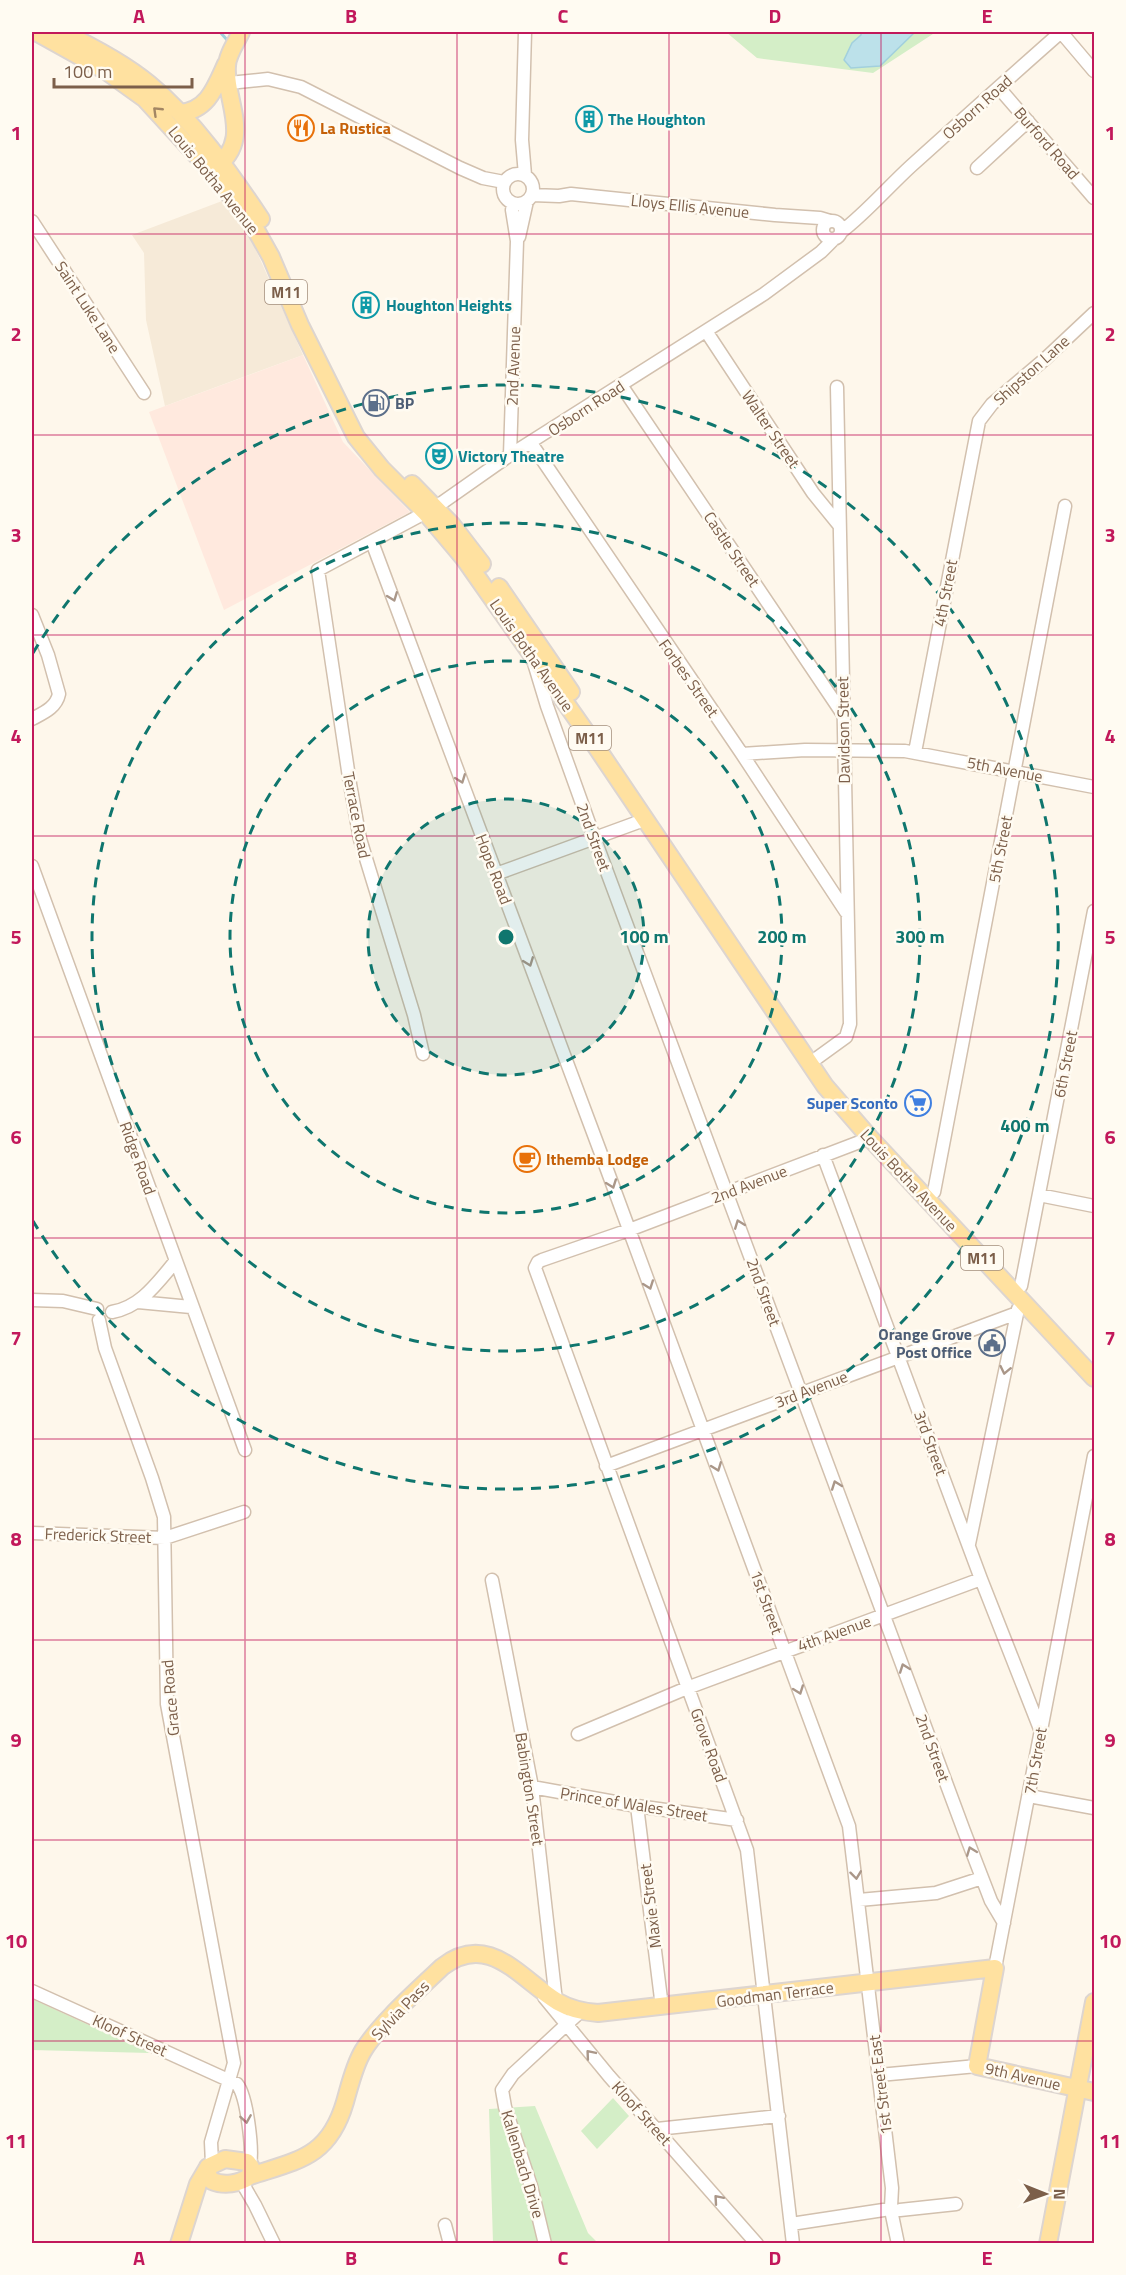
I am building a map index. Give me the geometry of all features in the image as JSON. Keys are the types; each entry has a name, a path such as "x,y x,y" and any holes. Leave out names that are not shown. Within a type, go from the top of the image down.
{"main road":[{"name":"Louis Botha Avenue","path":"36,32 128,85 216,167 266,225 284,258 357,419 390,463 431,510 470,546 818,1058 845,1094 934,1192 1019,1299 1095,1365"},
{"name":"Louis Botha Avenue","path":"62,32 140,77 180,113 216,167"},
{"path":"180,113 193,111 203,104 241,32"},
{"path":"216,167 231,147 235,136 226,64"},
{"name":"Louis Botha Avenue","path":"431,510 512,625 532,658 825,1086 870,1138 1095,1378"},
{"name":"Sylvia Pass","path":"194,2198 244,2175 312,2153 327,2141 339,2122 356,2067 366,2046 446,1964 464,1956 488,1956 504,1961 556,2001"},
{"name":"Goodman Terrace","path":"556,2001 581,2011 607,2013 995,1968"},
{"name":"7th Street","path":"977,2066 995,1968"},
{"path":"1048,2244 1095,2002"},
{"name":"9th Avenue","path":"977,2066 1095,2092"},
{"path":"231,2158 243,2160 244,2175 212,2181 208,2175 210,2165 231,2158"},
{"name":"Grace Road","path":"179,2244 201,2177 210,2165"}],"street":[{"path":"525,32 520,174 531,194"},
{"path":"1061,32 1095,71"},
{"name":"Osborn Road","path":"318,570 431,510 510,455 765,294 816,254 831,230 861,217 867,208 1061,32"},
{"path":"229,83 268,79 301,87 435,156 504,187 509,201 513,203"},
{"name":"Burford Road","path":"999,88 1095,198"},
{"path":"977,168 1028,121"},
{"path":"504,187 520,174"},
{"name":"Lloys Ellis Avenue","path":"513,203 531,194 559,196 571,194 809,218 831,230"},
{"name":"2nd Avenue","path":"517,241 531,194"},
{"name":"2nd Avenue","path":"510,455 517,241 513,203"},
{"name":"Saint Luke Lane","path":"32,221 144,393"},
{"name":"Shipston Lane","path":"976,434 980,421 992,404 1095,313"},
{"name":"Walter Street","path":"706,331 813,493 839,525"},
{"name":"Castle Street","path":"621,385 842,713"},
{"name":"Davidson Street","path":"818,1058 846,1036 849,1029 837,387"},
{"name":"4th Street","path":"915,752 976,434"},
{"name":"Forbes Street","path":"531,443 742,753 847,913"},
{"name":"5th Street","path":"934,1192 1065,506"},
{"name":"Hope Road","path":"372,542 629,1230"},
{"name":"Terrace Road","path":"318,570 360,839 414,1015 423,1054"},
{"path":"32,615 59,689 58,700 32,719"},
{"name":"2nd Street","path":"532,658 594,837 801,1393 982,1878 996,1913 1004,1923"},
{"name":"5th Avenue","path":"742,753 843,749 915,752 1095,787"},
{"path":"496,874 644,819"},
{"name":"Ridge Road","path":"32,866 245,1450"},
{"name":"6th Street","path":"969,1545 1095,912"},
{"name":"2nd Avenue","path":"535,1268 542,1260 629,1230 870,1138"},
{"name":"3rd Street","path":"823,1155 981,1579 1040,1730"},
{"path":"1039,1195 1095,1206"},
{"name":"1st Street","path":"629,1230 849,1826 868,1983"},
{"path":"32,1300 63,1301 98,1315 104,1305 112,1312 123,1310 138,1302 175,1262"},
{"name":"Grove Road","path":"535,1268 747,1850 794,2244"},
{"name":"3rd Avenue","path":"606,1466 899,1356 1019,1299"},
{"path":"138,1302 191,1306"},
{"name":"Grace Road","path":"98,1315 109,1359 161,1502 165,1538 167,1704 234,2063 211,2142 210,2165"},
{"name":"7th Street","path":"995,1968 1095,1456"},
{"path":"165,1538 244,1512"},
{"name":"Frederick Street","path":"32,1533 165,1538"},
{"name":"4th Avenue","path":"687,1688 981,1579"},
{"name":"Babington Street","path":"492,1580 532,1786 556,2001"},
{"path":"578,1734 687,1688"},
{"name":"Prince of Wales Street","path":"532,1786 637,1806 737,1820"},
{"path":"1029,1796 1095,1808"},
{"name":"Maxie Street","path":"637,1806 662,2007"},
{"path":"859,1900 936,1893 982,1878"},
{"name":"Kloof Street","path":"530,1980 567,2026 757,2244"},
{"name":"1st Street East","path":"868,1983 898,2242"},
{"name":"Kloof Street","path":"32,1991 229,2079"},
{"name":"Kallenbach Drive","path":"545,2244 531,2186 502,2094 506,2082 513,2074 581,2011"},
{"path":"234,2063 241,2088 252,2152 244,2175 255,2205 274,2244"},
{"name":"9th Avenue","path":"879,2075 977,2066"},
{"path":"229,2079 241,2088"},
{"path":"657,2129 779,2116"},
{"path":"791,2224 956,2204"},
{"path":"445,2225 450,2244"}],"shaded area":[{"path":"222,201 251,239 303,355 165,406 146,320 144,253 132,235"},
{"path":"303,355 343,442 410,512 224,610 149,412"}],"green space":[{"path":"726,32 936,32 873,73 757,58"},
{"path":"32,1999 150,2053 32,2050"},
{"path":"613,2098 629,2116 597,2149 581,2131"},
{"path":"535,2106 588,2233 598,2243 493,2243 489,2109"}],"water":[{"path":"861,32 915,32 880,66 851,68 844,60 852,43 861,35"}],"waterway":[{"path":"220,32 228,41"}],"place":[{"name":"The Houghton","path":"589,119"},
{"name":"La Rustica","path":"301,128"},
{"name":"Houghton Heights","path":"366,305"},
{"name":"BP","path":"376,403"},
{"name":"Victory Theatre","path":"439,456"},
{"name":"Super Sconto","path":"918,1103"},
{"name":"Ithemba Lodge","path":"527,1159"},
{"name":"Orange Grove Post Office","path":"992,1343"}]}
